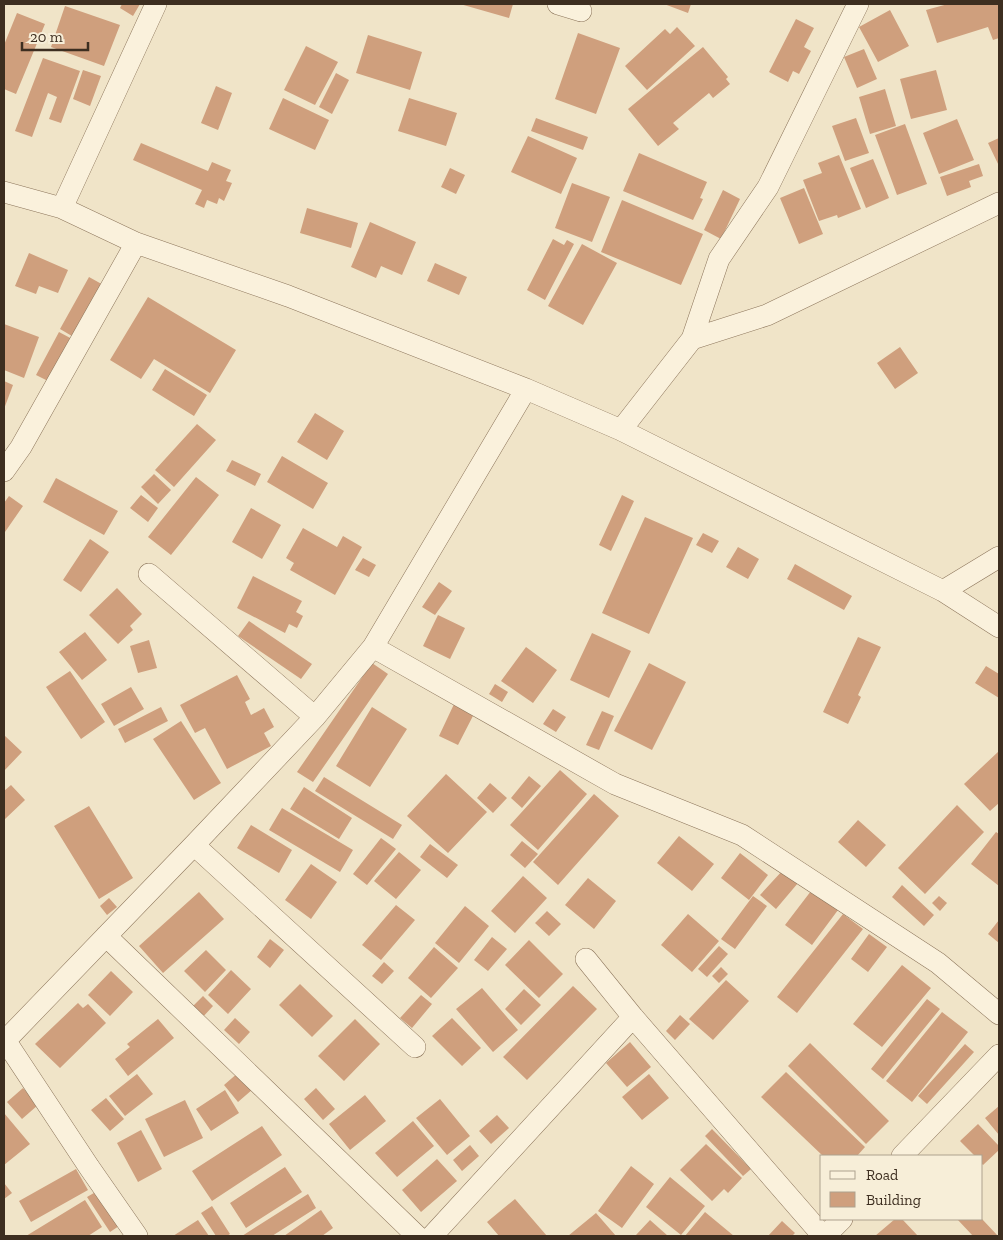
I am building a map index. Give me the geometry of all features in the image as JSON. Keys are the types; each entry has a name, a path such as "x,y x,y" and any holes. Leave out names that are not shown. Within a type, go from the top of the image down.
{"street":[{"path":"62,208 156,4"},
{"path":"558,4 581,11"},
{"path":"622,430 692,338 719,259 768,187 858,4"},
{"path":"4,192 62,208 136,243 288,296 526,389 622,430 943,591 999,627"},
{"path":"692,338 767,315 999,203"},
{"path":"4,471 26,439 136,243"},
{"path":"137,1236 5,1041 315,717 374,646 526,389"},
{"path":"943,591 999,557"},
{"path":"149,574 315,717"},
{"path":"374,646 615,784 742,835 938,962 999,1014"},
{"path":"194,845 415,1047"},
{"path":"106,936 417,1236"},
{"path":"586,959 633,1017 824,1236 841,1220"},
{"path":"432,1236 633,1017"},
{"path":"903,1155 999,1055"}],"building":[{"path":"122,4 140,4 133,16 120,8"},
{"path":"460,4 513,4 509,18"},
{"path":"664,4 691,4 688,13"},
{"path":"948,4 999,4 999,38 993,40 988,27 937,43 926,10"},
{"path":"65,6 120,25 104,66 51,47"},
{"path":"890,10 909,46 878,62 859,27"},
{"path":"17,13 45,24 16,94 4,89 4,45"},
{"path":"796,19 814,28 804,47 811,51 799,74 793,71 788,82 769,72"},
{"path":"677,27 695,46 647,90 625,66 665,29 670,34"},
{"path":"578,33 620,48 596,114 555,99"},
{"path":"368,35 422,52 410,90 356,73"},
{"path":"306,46 338,62 315,105 284,90"},
{"path":"703,47 728,77 726,79 730,84 713,98 709,93 673,123 679,129 658,146 628,109"},
{"path":"864,49 877,79 857,88 844,57"},
{"path":"43,58 80,71 61,123 49,119 57,97 48,93 32,137 15,131"},
{"path":"83,70 101,76 90,106 73,99"},
{"path":"936,70 947,110 911,119 900,79"},
{"path":"336,73 349,80 332,114 319,107"},
{"path":"216,86 232,93 218,130 201,123"},
{"path":"885,89 896,126 870,134 859,97"},
{"path":"283,98 329,120 315,150 269,129"},
{"path":"409,98 457,113 446,146 398,131"},
{"path":"536,118 588,137 583,150 531,131"},
{"path":"856,118 869,153 845,161 832,126"},
{"path":"957,119 974,160 939,174 923,133"},
{"path":"905,124 927,184 897,195 875,135"},
{"path":"528,136 577,158 561,194 511,172"},
{"path":"999,138 999,166 988,143"},
{"path":"141,143 208,171 212,162 231,170 226,181 232,183 224,201 219,198 217,204 207,200 204,208 195,204 202,190 133,160"},
{"path":"639,153 707,182 700,198 703,199 693,220 623,191"},
{"path":"839,155 861,209 838,218 837,215 819,221 803,180 822,173 818,163"},
{"path":"873,159 889,198 866,208 850,168"},
{"path":"979,164 983,176 969,181 971,187 947,196 940,177"},
{"path":"450,168 465,175 456,194 441,187"},
{"path":"572,183 610,197 592,242 555,228"},
{"path":"804,188 823,234 799,244 780,198"},
{"path":"723,190 740,199 721,239 704,230"},
{"path":"622,200 703,234 681,285 601,252"},
{"path":"307,208 358,223 351,248 300,233"},
{"path":"370,222 416,242 402,275 381,266 376,278 351,267"},
{"path":"553,239 564,245 567,240 574,244 545,300 527,290"},
{"path":"582,244 617,263 583,325 548,306"},
{"path":"29,253 68,270 58,293 39,286 36,294 15,286"},
{"path":"435,263 467,277 459,295 427,281"},
{"path":"89,277 107,287 77,339 60,329"},
{"path":"148,297 236,350 210,393 154,359 141,379 110,360"},
{"path":"4,324 39,337 24,378 4,370"},
{"path":"59,332 74,340 52,383 36,375"},
{"path":"900,347 918,373 895,389 877,363"},
{"path":"165,369 207,395 194,416 152,390"},
{"path":"4,381 13,385 4,409"},
{"path":"315,413 344,431 327,460 297,442"},
{"path":"197,424 216,440 174,487 155,470"},
{"path":"282,456 328,483 313,509 267,482"},
{"path":"232,460 261,474 255,486 226,471"},
{"path":"154,474 171,490 158,504 141,487"},
{"path":"196,477 219,495 171,555 148,537"},
{"path":"56,478 118,511 104,535 43,502"},
{"path":"141,495 158,508 148,522 130,508"},
{"path":"622,495 634,501 611,551 599,545"},
{"path":"9,496 23,506 5,532 4,503"},
{"path":"251,508 281,525 262,559 232,542"},
{"path":"645,517 693,538 649,634 602,613"},
{"path":"303,528 337,547 343,536 362,547 335,595 290,570 294,563 286,558"},
{"path":"703,533 719,541 712,553 696,545"},
{"path":"90,539 109,552 81,592 63,580"},
{"path":"738,547 759,559 748,579 726,567"},
{"path":"363,558 376,565 369,577 355,570"},
{"path":"795,564 852,596 844,610 787,579"},
{"path":"253,576 302,601 296,612 303,616 297,628 289,624 285,633 237,608"},
{"path":"439,582 452,591 435,615 422,607"},
{"path":"117,588 142,614 130,626 133,630 118,644 89,615"},
{"path":"438,615 465,628 450,659 423,646"},
{"path":"249,621 312,664 301,679 238,636"},
{"path":"85,632 107,660 82,680 59,652"},
{"path":"592,633 631,651 609,698 570,680"},
{"path":"858,637 881,647 858,695 861,697 848,724 823,712"},
{"path":"149,640 157,668 138,673 130,646"},
{"path":"526,647 557,670 533,703 501,681"},
{"path":"372,663 388,674 313,782 297,772"},
{"path":"649,663 686,682 652,750 614,731"},
{"path":"986,666 999,674 999,698 975,683"},
{"path":"70,671 105,722 81,739 46,687"},
{"path":"237,675 250,699 245,702 251,715 264,708 274,727 264,733 271,746 227,769 205,728 195,733 180,705"},
{"path":"495,684 508,692 502,702 489,694"},
{"path":"131,687 144,709 114,726 101,704"},
{"path":"455,702 475,712 458,745 439,736"},
{"path":"161,707 168,721 125,743 118,729"},
{"path":"372,707 407,729 370,787 336,766"},
{"path":"553,709 566,717 556,732 543,724"},
{"path":"602,711 614,716 599,750 586,745"},
{"path":"181,721 221,783 194,800 153,739"},
{"path":"4,735 22,752 4,771"},
{"path":"999,751 999,803 990,811 964,784"},
{"path":"560,770 587,794 538,850 510,825"},
{"path":"446,774 487,812 448,853 407,816"},
{"path":"529,776 541,786 522,808 511,798"},
{"path":"324,777 402,825 393,839 315,791"},
{"path":"490,783 507,798 493,813 477,798"},
{"path":"11,785 25,800 4,820 4,791"},
{"path":"304,787 352,818 339,839 290,809"},
{"path":"594,794 619,816 558,885 533,862"},
{"path":"957,805 984,832 925,894 898,868"},
{"path":"89,806 133,878 99,899 54,826"},
{"path":"282,808 353,850 340,872 269,830"},
{"path":"858,820 886,845 866,867 838,842"},
{"path":"251,825 292,850 279,873 237,848"},
{"path":"996,832 999,834 999,886 971,864"},
{"path":"679,836 714,864 692,891 657,863"},
{"path":"381,838 396,849 367,885 353,874"},
{"path":"522,841 538,854 525,868 510,855"},
{"path":"430,844 458,865 447,878 420,857"},
{"path":"399,852 421,870 396,899 374,881"},
{"path":"740,853 768,875 749,900 721,878"},
{"path":"311,864 337,882 311,919 285,900"},
{"path":"783,870 798,883 776,909 760,895"},
{"path":"523,876 547,898 515,933 491,911"},
{"path":"588,878 616,901 594,929 565,905"},
{"path":"902,885 934,915 924,926 892,897"},
{"path":"811,891 838,910 812,945 785,925"},
{"path":"199,892 224,919 163,973 139,946"},
{"path":"753,896 767,906 735,949 721,939"},
{"path":"939,896 947,903 940,911 932,903"},
{"path":"109,898 117,907 107,915 100,906"},
{"path":"396,905 415,920 381,960 362,945"},
{"path":"465,906 489,926 459,963 435,943"},
{"path":"547,911 561,924 549,936 535,923"},
{"path":"688,914 719,941 692,972 661,945"},
{"path":"843,914 863,929 797,1013 777,997"},
{"path":"999,920 999,943 988,934"},
{"path":"869,934 887,947 868,972 851,959"},
{"path":"492,937 507,949 488,971 474,960"},
{"path":"270,939 284,950 270,968 257,957"},
{"path":"529,940 563,974 539,998 505,965"},
{"path":"719,946 728,954 707,977 698,969"},
{"path":"434,947 458,968 431,998 408,978"},
{"path":"206,950 226,970 205,992 184,971"},
{"path":"384,962 394,971 382,984 372,976"},
{"path":"902,965 931,988 882,1047 853,1024"},
{"path":"721,967 728,974 719,983 712,976"},
{"path":"231,970 251,989 228,1014 208,995"},
{"path":"111,971 133,992 110,1016 88,995"},
{"path":"726,980 749,1001 713,1040 689,1019"},
{"path":"300,984 333,1016 312,1037 279,1005"},
{"path":"573,986 597,1009 527,1080 503,1057"},
{"path":"482,988 518,1030 493,1052 456,1009"},
{"path":"524,989 541,1005 521,1025 505,1009"},
{"path":"421,995 432,1004 412,1028 400,1018"},
{"path":"203,996 213,1006 201,1019 190,1009"},
{"path":"927,999 940,1009 883,1079 871,1069"},
{"path":"78,1003 83,1008 88,1004 106,1023 60,1068 35,1044"},
{"path":"942,1012 968,1032 912,1102 886,1081"},
{"path":"680,1015 690,1024 675,1040 666,1031"},
{"path":"235,1018 250,1032 239,1044 224,1030"},
{"path":"452,1018 481,1048 462,1066 432,1036"},
{"path":"158,1019 174,1038 128,1076 115,1059 130,1047 127,1044"},
{"path":"355,1019 380,1044 344,1081 318,1056"},
{"path":"630,1042 651,1067 627,1087 606,1063"},
{"path":"810,1043 889,1121 866,1144 788,1066"},
{"path":"965,1044 974,1052 927,1104 918,1096"},
{"path":"239,1072 253,1089 238,1102 224,1085"},
{"path":"786,1072 865,1147 858,1155 822,1155 761,1097"},
{"path":"137,1074 153,1094 125,1116 109,1096"},
{"path":"649,1074 669,1098 642,1120 622,1097"},
{"path":"23,1088 38,1105 22,1119 7,1102"},
{"path":"316,1088 335,1109 323,1120 304,1099"},
{"path":"225,1090 239,1113 211,1131 196,1109"},
{"path":"365,1095 386,1121 350,1150 329,1124"},
{"path":"106,1098 124,1119 110,1131 91,1110"},
{"path":"440,1099 470,1136 447,1155 416,1118"},
{"path":"185,1100 203,1138 164,1157 145,1119"},
{"path":"999,1106 999,1135 985,1118"},
{"path":"4,1113 30,1144 4,1165"},
{"path":"497,1115 509,1128 491,1144 479,1131"},
{"path":"413,1121 434,1146 397,1177 375,1153"},
{"path":"978,1124 999,1146 999,1150 983,1165 983,1155 974,1155 960,1141"},
{"path":"262,1126 282,1155 212,1201 192,1171"},
{"path":"712,1129 751,1169 743,1176 705,1136"},
{"path":"141,1130 162,1169 138,1182 117,1143"},
{"path":"706,1144 742,1178 728,1193 724,1189 712,1201 680,1170"},
{"path":"470,1145 479,1156 462,1171 453,1160"},
{"path":"437,1159 457,1181 421,1212 402,1190"},
{"path":"631,1166 654,1184 622,1228 598,1211"},
{"path":"285,1167 302,1192 246,1228 230,1203"},
{"path":"76,1169 88,1190 31,1222 19,1201"},
{"path":"670,1177 705,1206 681,1235 646,1207"},
{"path":"4,1183 12,1193 4,1199"},
{"path":"99,1190 122,1224 110,1232 87,1197"},
{"path":"308,1194 316,1208 272,1236 242,1236"},
{"path":"515,1199 547,1236 499,1236 487,1222"},
{"path":"85,1200 102,1227 88,1236 26,1236"},
{"path":"212,1206 230,1234 227,1236 216,1236 201,1213"},
{"path":"321,1210 333,1228 322,1236 284,1236"},
{"path":"705,1212 734,1236 685,1236"},
{"path":"596,1213 616,1236 568,1236"},
{"path":"198,1220 209,1236 173,1236"},
{"path":"650,1220 668,1236 636,1235"},
{"path":"894,1220 903,1220 918,1236 875,1236"},
{"path":"958,1220 983,1220 998,1236 973,1236"},
{"path":"782,1221 795,1233 792,1236 768,1236"}]}
